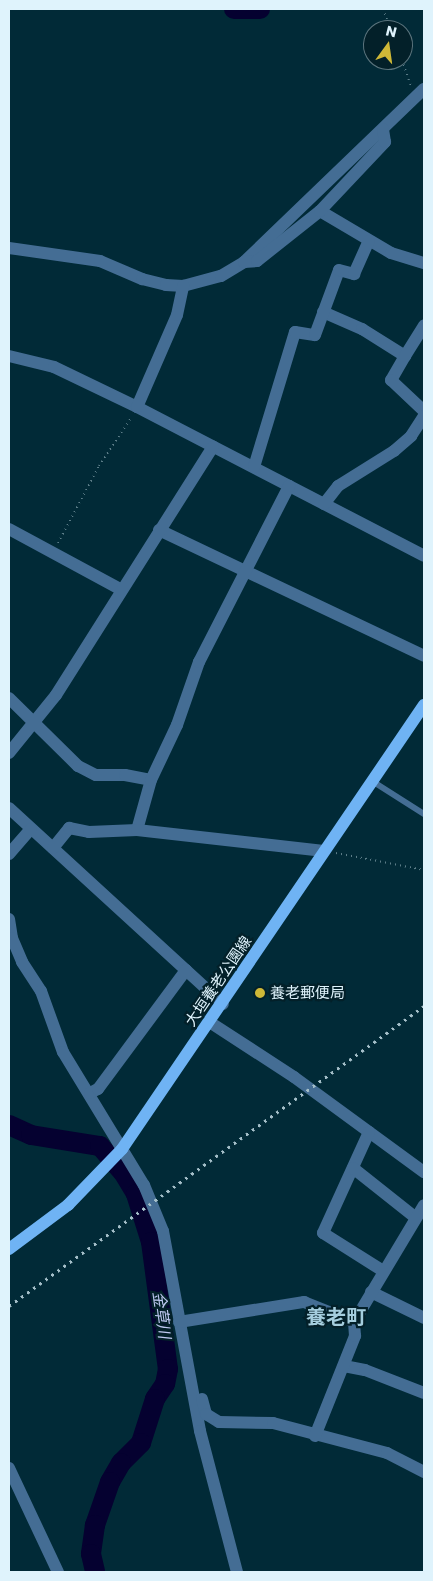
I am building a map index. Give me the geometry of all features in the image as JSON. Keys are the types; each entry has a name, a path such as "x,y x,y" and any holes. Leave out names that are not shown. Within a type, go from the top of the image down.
{"main road":[{"name":"大垣養老公園線","path":"9,1249 68,1205 119,1152 211,1023 324,851 424,705"}],"street":[{"path":"9,248 100,261 142,279 183,286 221,276 244,262 420,93"},
{"path":"244,262 257,261 320,212 385,142 383,129"},
{"path":"320,212 391,253 424,263"},
{"path":"254,467 295,332 315,335 339,270 354,274 369,240"},
{"path":"137,407 177,315 183,286"},
{"path":"323,312 362,329 405,356"},
{"path":"424,326 391,380 424,411"},
{"path":"9,356 54,367 137,407 424,556"},
{"path":"324,504 338,486 394,451 411,436 424,416"},
{"path":"9,753 36,723 212,446"},
{"path":"137,830 151,780 177,725 214,630 226,614 289,486"},
{"path":"9,529 122,590"},
{"path":"160,530 424,656"},
{"path":"9,698 78,766 96,774 125,775 151,780"},
{"path":"9,808 223,1004"},
{"path":"52,848 69,828 88,832 137,830 324,851"},
{"path":"9,854 31,829"},
{"path":"9,919 12,938 22,962 41,991 63,1052 90,1093 119,1152 144,1185 163,1231 181,1338 200,1431 237,1572"},
{"path":"90,1093 98,1089 186,970"},
{"path":"211,1023 294,1077 424,1172"},
{"path":"369,1132 323,1233 383,1271"},
{"path":"353,1168 416,1218"},
{"path":"315,1436 355,1336 354,1322 424,1205"},
{"path":"371,1292 424,1318"},
{"path":"179,1322 304,1302 354,1322"},
{"path":"181,1338 190,1350 206,1414 219,1422 273,1423 315,1436 387,1453 424,1472"},
{"path":"344,1366 365,1370 424,1393"},
{"path":"9,1468 58,1572"}],"lane":[{"path":"372,781 424,814"}],"path":[{"path":"407,70 420,93"},
{"path":"54,552 99,466 137,407"},
{"path":"324,851 424,870"}],"waterway":[{"path":"234,9 260,9"},
{"name":"金草川","path":"9,1125 31,1135 100,1146 123,1172 136,1194 151,1242 168,1369 165,1384 155,1399 141,1443 121,1463 110,1482 95,1525 91,1554 95,1572"}],"railway":[{"path":"9,1306 424,1006"}],"place":[{"name":"養老郵便局","path":"260,993"}],"district":[{"name":"養老町","path":"336,1317"}]}
